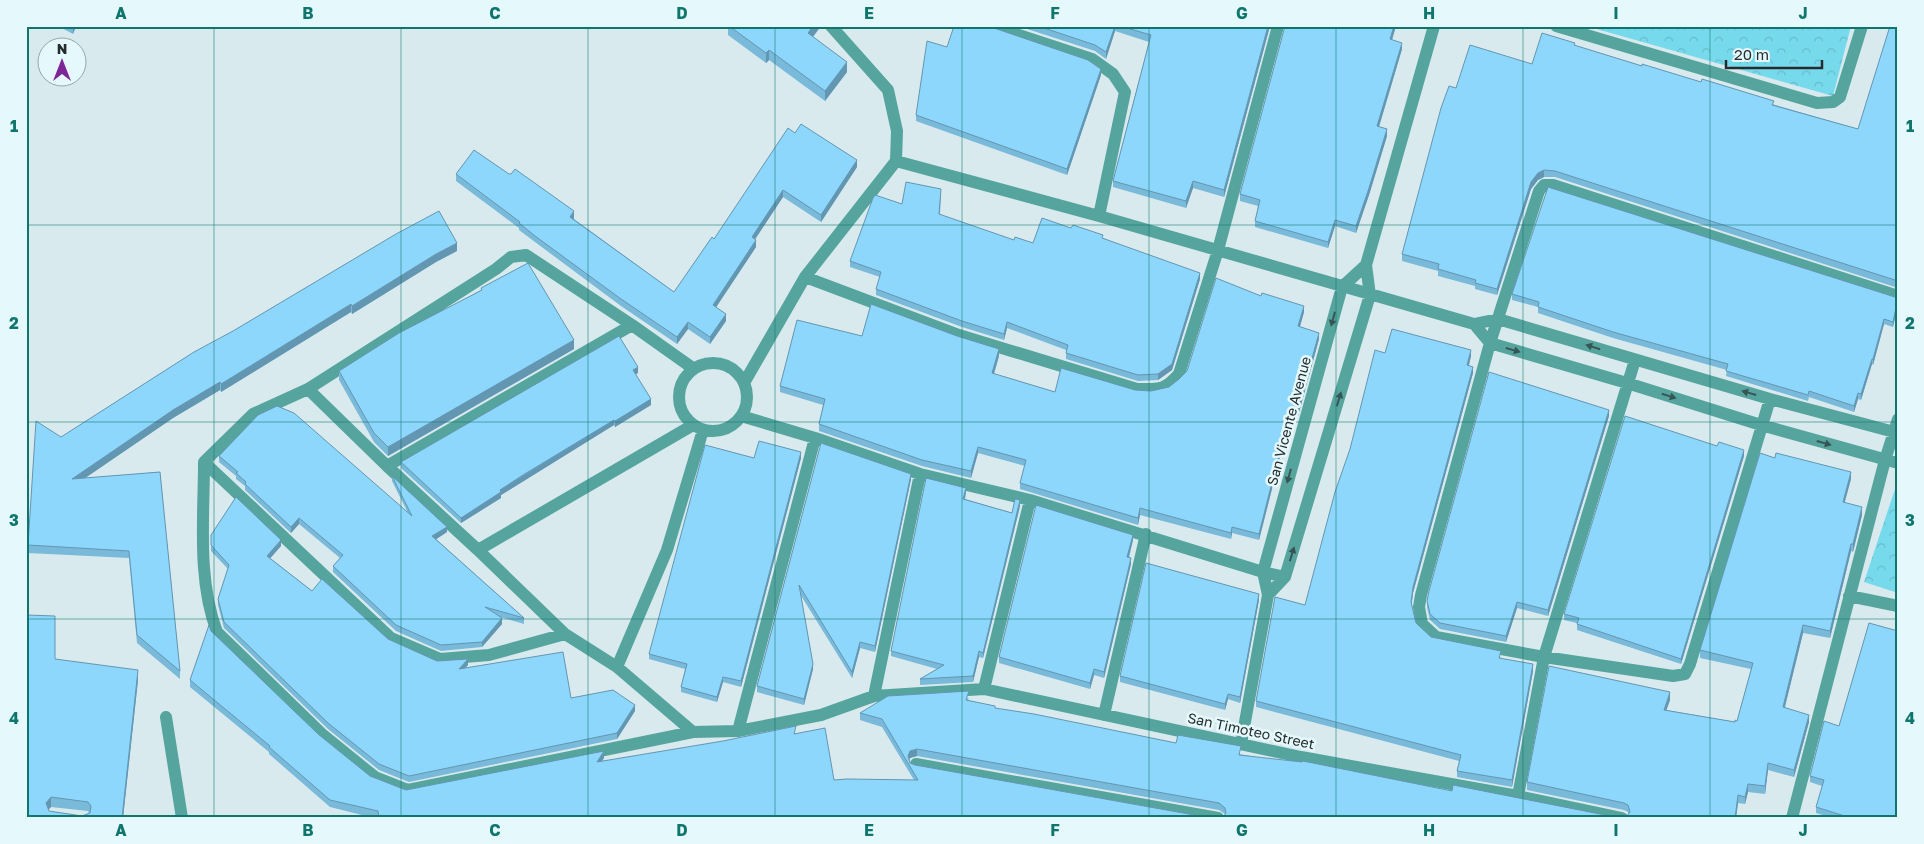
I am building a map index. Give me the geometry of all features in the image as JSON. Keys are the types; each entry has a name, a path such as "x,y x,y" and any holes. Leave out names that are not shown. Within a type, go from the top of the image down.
{"street":[{"path":"744,383 805,277 896,161 897,131 888,90 831,26"},
{"path":"991,26 1092,59 1113,74 1119,81 1125,92 1098,216"},
{"path":"805,277 959,335 1137,389 1157,389 1168,386 1179,374 1218,250 1278,26"},
{"path":"1268,595 1285,577 1370,295 1366,265 1434,26"},
{"path":"1556,26 1817,103 1833,102 1840,97 1862,26"},
{"path":"896,161 1098,216 1474,324 1498,319 1770,399 1896,432"},
{"path":"1770,399 1690,664 1685,674 1673,676 1544,657 1436,637 1422,624 1419,608 1421,595 1490,343 1539,191 1544,185 1553,185 1898,296"},
{"path":"565,634 489,655 440,659 391,638 204,462 254,414 308,389 511,257 526,255 632,325 694,369"},
{"path":"1342,287 1366,265"},
{"name":"San Vicente Avenue","path":"1241,744 1268,595 1263,572 1342,287"},
{"path":"1474,324 1490,343 1761,425 1898,464"},
{"path":"387,466 632,325"},
{"path":"1518,796 1544,657 1635,360"},
{"path":"716,363 728,366 738,373 744,383 748,394 746,406 734,424 724,429 713,431 698,427 685,417 679,397 681,386 686,376 694,369 704,364 716,363"},
{"path":"308,389 565,634 617,667 693,732"},
{"path":"741,416 816,438 920,474 1030,500 1146,534 1263,572 1285,577"},
{"path":"1792,818 1885,460 1896,432 1898,419"},
{"path":"478,550 698,427"},
{"path":"617,667 667,550 698,427"},
{"path":"738,731 816,438"},
{"name":"San Timoteo Street","path":"204,462 204,565 209,611 217,632 324,735 375,777 408,790 693,732 738,731 821,715 874,696 984,689 1301,758 1518,796 1622,818"},
{"path":"874,696 920,474"},
{"path":"984,689 1030,500"},
{"path":"1104,715 1146,534"},
{"path":"1849,596 1898,606"},
{"path":"166,718 182,818"},
{"path":"916,764 1218,818"}],"green space":[{"path":"1586,26 1851,26 1833,96"},
{"path":"1898,480 1898,593 1864,582"}],"building":[{"path":"729,26 813,26 808,33 847,62 825,91 769,50 766,53"},
{"path":"954,26 988,26 1088,60 1101,69 1067,169 916,115 927,41 947,47"},
{"path":"1038,26 1115,26 1106,52 1095,45"},
{"path":"1120,26 1268,26 1224,190 1193,181 1186,201 1113,181 1151,35"},
{"path":"1285,26 1394,26 1390,39 1402,43 1377,126 1387,129 1356,226 1335,220 1328,242 1255,221 1260,200 1240,194"},
{"path":"1890,26 1898,26 1898,281 1555,171 1544,170 1538,173 1531,182 1497,289 1475,283 1476,280 1438,269 1439,264 1402,254 1441,108 1449,86 1456,88 1470,45 1532,64 1542,33 1642,66 1642,64 1701,82 1702,79 1774,101 1772,105 1858,129"},
{"path":"801,124 857,160 821,215 783,190 752,237 756,240 713,305 726,314 710,337 688,322 677,337 535,236 520,222 456,174 474,150 509,174 515,169 574,211 570,217 674,292 712,237 714,239 788,128 795,133"},
{"path":"906,182 941,189 939,214 1014,240 1015,237 1033,243 1042,218 1071,228 1073,225 1103,235 1102,238 1200,273 1172,364 1158,374 1138,375 1066,353 1068,345 1007,322 1004,334 962,321 876,289 881,272 850,261 875,195 902,204"},
{"path":"1548,187 1898,298 1893,322 1884,319 1861,394 1858,393 1854,406 1809,391 1808,395 1726,371 1728,364 1613,332 1538,307 1539,302 1512,294"},
{"path":"439,211 457,243 352,306 351,304 221,384 220,382 173,410 72,479 160,472 180,671 137,635 129,551 28,545 36,421 61,437 194,352 233,331 396,234"},
{"path":"528,263 574,340 388,447 374,433 339,371 399,333 482,290 481,288"},
{"path":"1216,278 1261,296 1262,293 1304,306 1298,326 1319,333 1298,409 1291,407 1259,534 1232,527 1231,533 1140,508 1138,518 1020,483 1026,460 978,447 971,471 922,460 819,424 825,399 780,386 797,320 862,336 871,304 957,336 999,349 992,373 1055,392 1061,368 1135,390 1151,391 1169,387 1187,371"},
{"path":"1392,329 1471,350 1467,365 1473,367 1413,587 1411,602 1416,623 1431,637 1501,651 1499,658 1533,664 1512,780 1457,771 1461,755 1256,701 1275,597 1305,605 1335,492 1350,449 1375,350 1385,353"},
{"path":"619,336 638,367 633,370 651,399 523,475 461,518 401,462"},
{"path":"1489,372 1609,410 1548,610 1517,602 1506,636 1440,623 1430,614 1427,601"},
{"path":"277,406 294,413 412,516 392,476 447,527 432,536 524,618 485,607 502,618 482,642 441,645 396,625 333,566 343,555 299,518 291,527 245,484 246,482 236,473 238,472 219,456 258,415"},
{"path":"1625,416 1717,446 1719,442 1744,450 1681,659 1577,624 1579,618 1564,614"},
{"path":"759,441 801,452 741,681 723,677 717,697 681,687 687,664 649,654 705,445 754,458"},
{"path":"821,443 911,474 875,646 860,642 852,672 799,585 813,664 804,699 757,686"},
{"path":"1760,453 1775,458 1776,453 1851,472 1843,502 1862,507 1830,631 1803,625 1783,707 1809,715 1794,770 1768,763 1765,786 1748,784 1745,797 1738,795 1735,818 1625,818 1630,812 1628,805 1624,803 1527,782 1549,666 1670,692 1664,710 1737,721 1753,663 1700,650"},
{"path":"926,478 966,488 963,499 1012,513 1015,499 1020,500 983,653 979,651 973,676 920,679 944,665 891,651"},
{"path":"236,497 281,540 267,556 312,591 322,579 388,639 437,661 468,659 459,669 563,652 571,698 613,690 635,705 617,733 409,776 379,764 328,723 224,622 218,599 229,565 211,545 211,535"},
{"path":"1036,505 1133,535 1127,557 1131,558 1104,672 1094,669 1090,683 999,657"},
{"path":"1146,563 1259,594 1240,697 1228,694 1225,704 1120,676"},
{"path":"26,615 55,616 55,659 138,670 122,818 26,818","holes":["51,797 88,802 91,806 90,813 82,816 49,811 46,803"]},
{"path":"1869,623 1898,631 1898,818 1851,818 1816,807 1824,780 1810,776 1824,721 1839,726"},
{"path":"209,625 211,631 318,734 370,776 406,790 604,751 597,762 723,741 796,726 794,734 825,728 834,780 918,780 882,719 860,713 888,696 969,691 966,700 995,706 995,708 1034,714 1176,743 1178,735 1241,746 1239,755 1303,761 1452,791 1453,785 1620,818 1222,818 1226,813 1225,808 1219,803 917,749 910,751 908,756 910,763 915,765 1211,818 379,818 378,811 330,800 270,746 190,680"}]}
